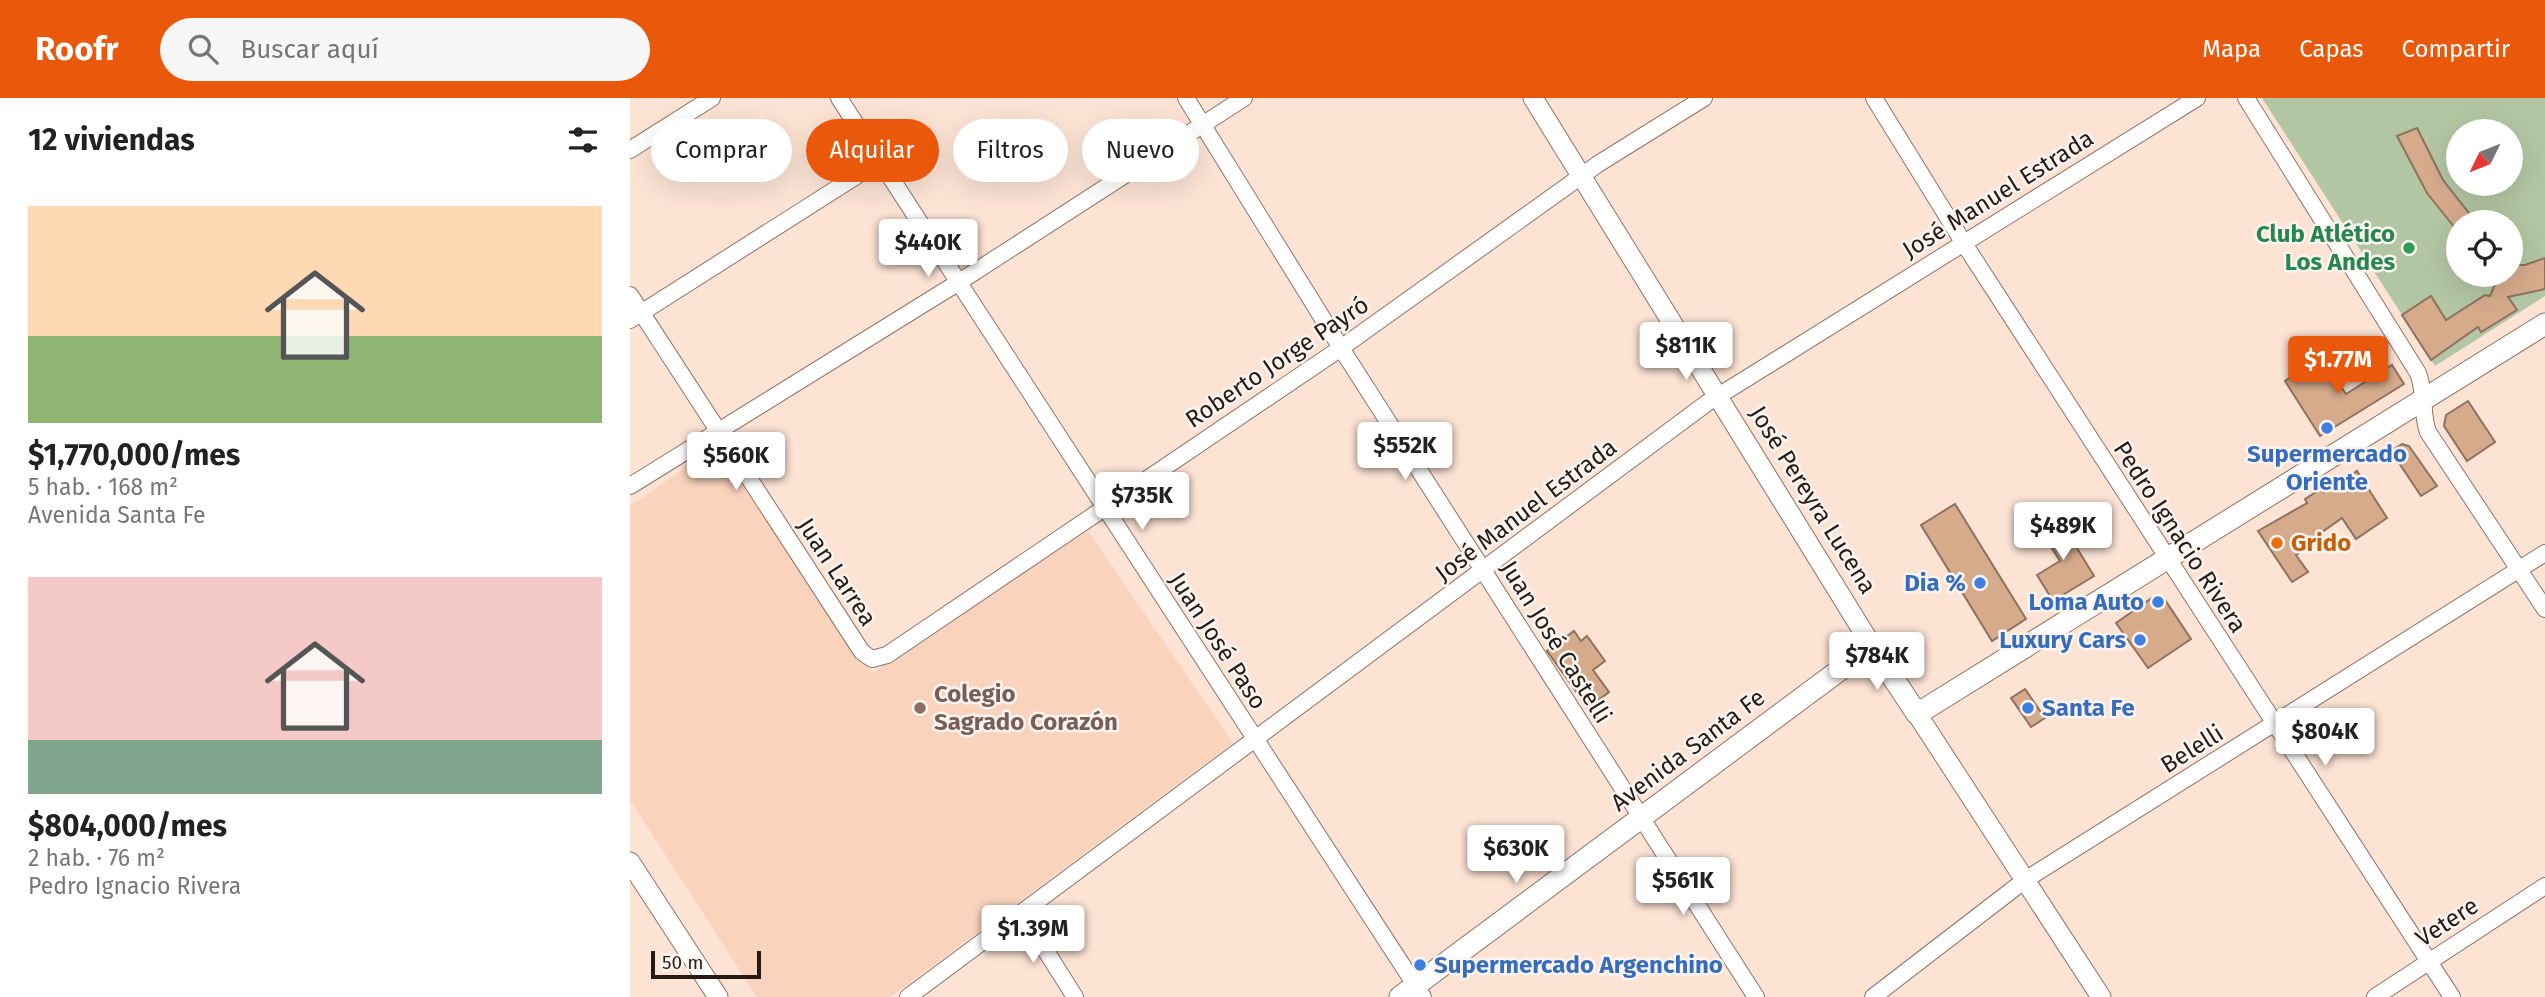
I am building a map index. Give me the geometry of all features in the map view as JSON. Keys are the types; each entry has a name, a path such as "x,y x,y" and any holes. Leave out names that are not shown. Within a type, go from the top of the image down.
{"main road":[{"path":"1917,714 2545,324"},
{"name":"José Pereyra Lucena","path":"1872,646 1917,714"},
{"name":"Avenida Santa Fe","path":"1413,993 1641,818 1872,646"}],"street":[{"path":"630,150 712,98"},
{"name":"Juan José Paso","path":"839,98 853,119"},
{"name":"Juan José Castelli","path":"1186,98 1341,348 1756,997"},
{"path":"630,486 959,282 1244,98"},
{"name":"José Pereyra Lucena","path":"1533,98 1872,646"},
{"name":"Roberto Jorge Payró","path":"872,659 887,655 1341,348 1583,176 1704,98"},
{"name":"Pedro Ignacio Rivera","path":"1874,98 1963,243 2452,997"},
{"name":"José Manuel Estrada","path":"908,997 1718,396 2197,98"},
{"path":"2246,98 2418,373 2424,397 2424,422 2428,432 2545,609"},
{"path":"636,316 847,182"},
{"name":"Juan José Paso","path":"894,182 1255,739 1413,993"},
{"name":"Juan Larrea","path":"630,295 636,316 717,430 862,652 872,659"},
{"name":"Belelli","path":"1874,997 2025,880 2545,553"},
{"name":"José Pereyra Lucena","path":"1917,714 2101,997"},
{"path":"630,862 718,997"},
{"name":"Vetere","path":"2375,997 2545,886"},
{"path":"1022,913 1075,997"}],"shaded area":[{"name":"Colegio Sagrado Corazón","path":"716,447 872,673 1088,531 1233,743 890,997 757,997 630,800 630,506"}],"green space":[{"name":"Club Atlético Los Andes","path":"2262,98 2545,98 2545,296 2435,366"}],"building":[{"path":"2417,128 2446,184 2446,196 2456,196 2467,210 2446,210 2446,217 2427,193 2397,136"},
{"path":"2545,258 2545,289 2508,297 2517,310 2481,332 2478,327 2431,360 2402,315 2431,296 2446,320 2485,295 2490,296 2494,287 2523,287 2525,265"},
{"path":"2392,365 2404,384 2320,436 2285,381 2302,369 2308,379 2327,366 2346,394"},
{"path":"2468,401 2495,442 2467,461 2444,426 2446,415"},
{"path":"2402,444 2409,446 2437,486 2421,496 2391,451"},
{"path":"2357,471 2387,518 2356,539 2342,518 2311,540 2313,544 2296,555 2308,572 2292,582 2258,531 2307,503 2305,499 2322,488 2324,492"},
{"name":"Dia %","path":"1955,504 2026,619 1992,641 1921,525"},
{"path":"2058,517 2094,576 2053,601 2037,575 2060,561 2040,529"},
{"path":"2153,597 2165,600 2191,639 2148,668 2116,623"},
{"path":"1574,631 1581,641 1587,636 1605,661 1593,670 1609,692 1588,708 1547,651"},
{"name":"Santa Fe","path":"2025,689 2045,718 2031,727 2011,698"}],"place":[{"name":"Club Atlético Los Andes","path":"2409,248"},
{"name":"Supermercado Oriente","path":"2327,428"},
{"name":"Grido","path":"2277,543"},
{"name":"Dia %","path":"1980,583"},
{"name":"Loma Auto","path":"2158,602"},
{"name":"Luxury Cars","path":"2140,640"},
{"name":"Colegio Sagrado Corazón","path":"920,708"},
{"name":"Santa Fe","path":"2028,708"},
{"name":"Supermercado Argenchino","path":"1420,965"}]}
